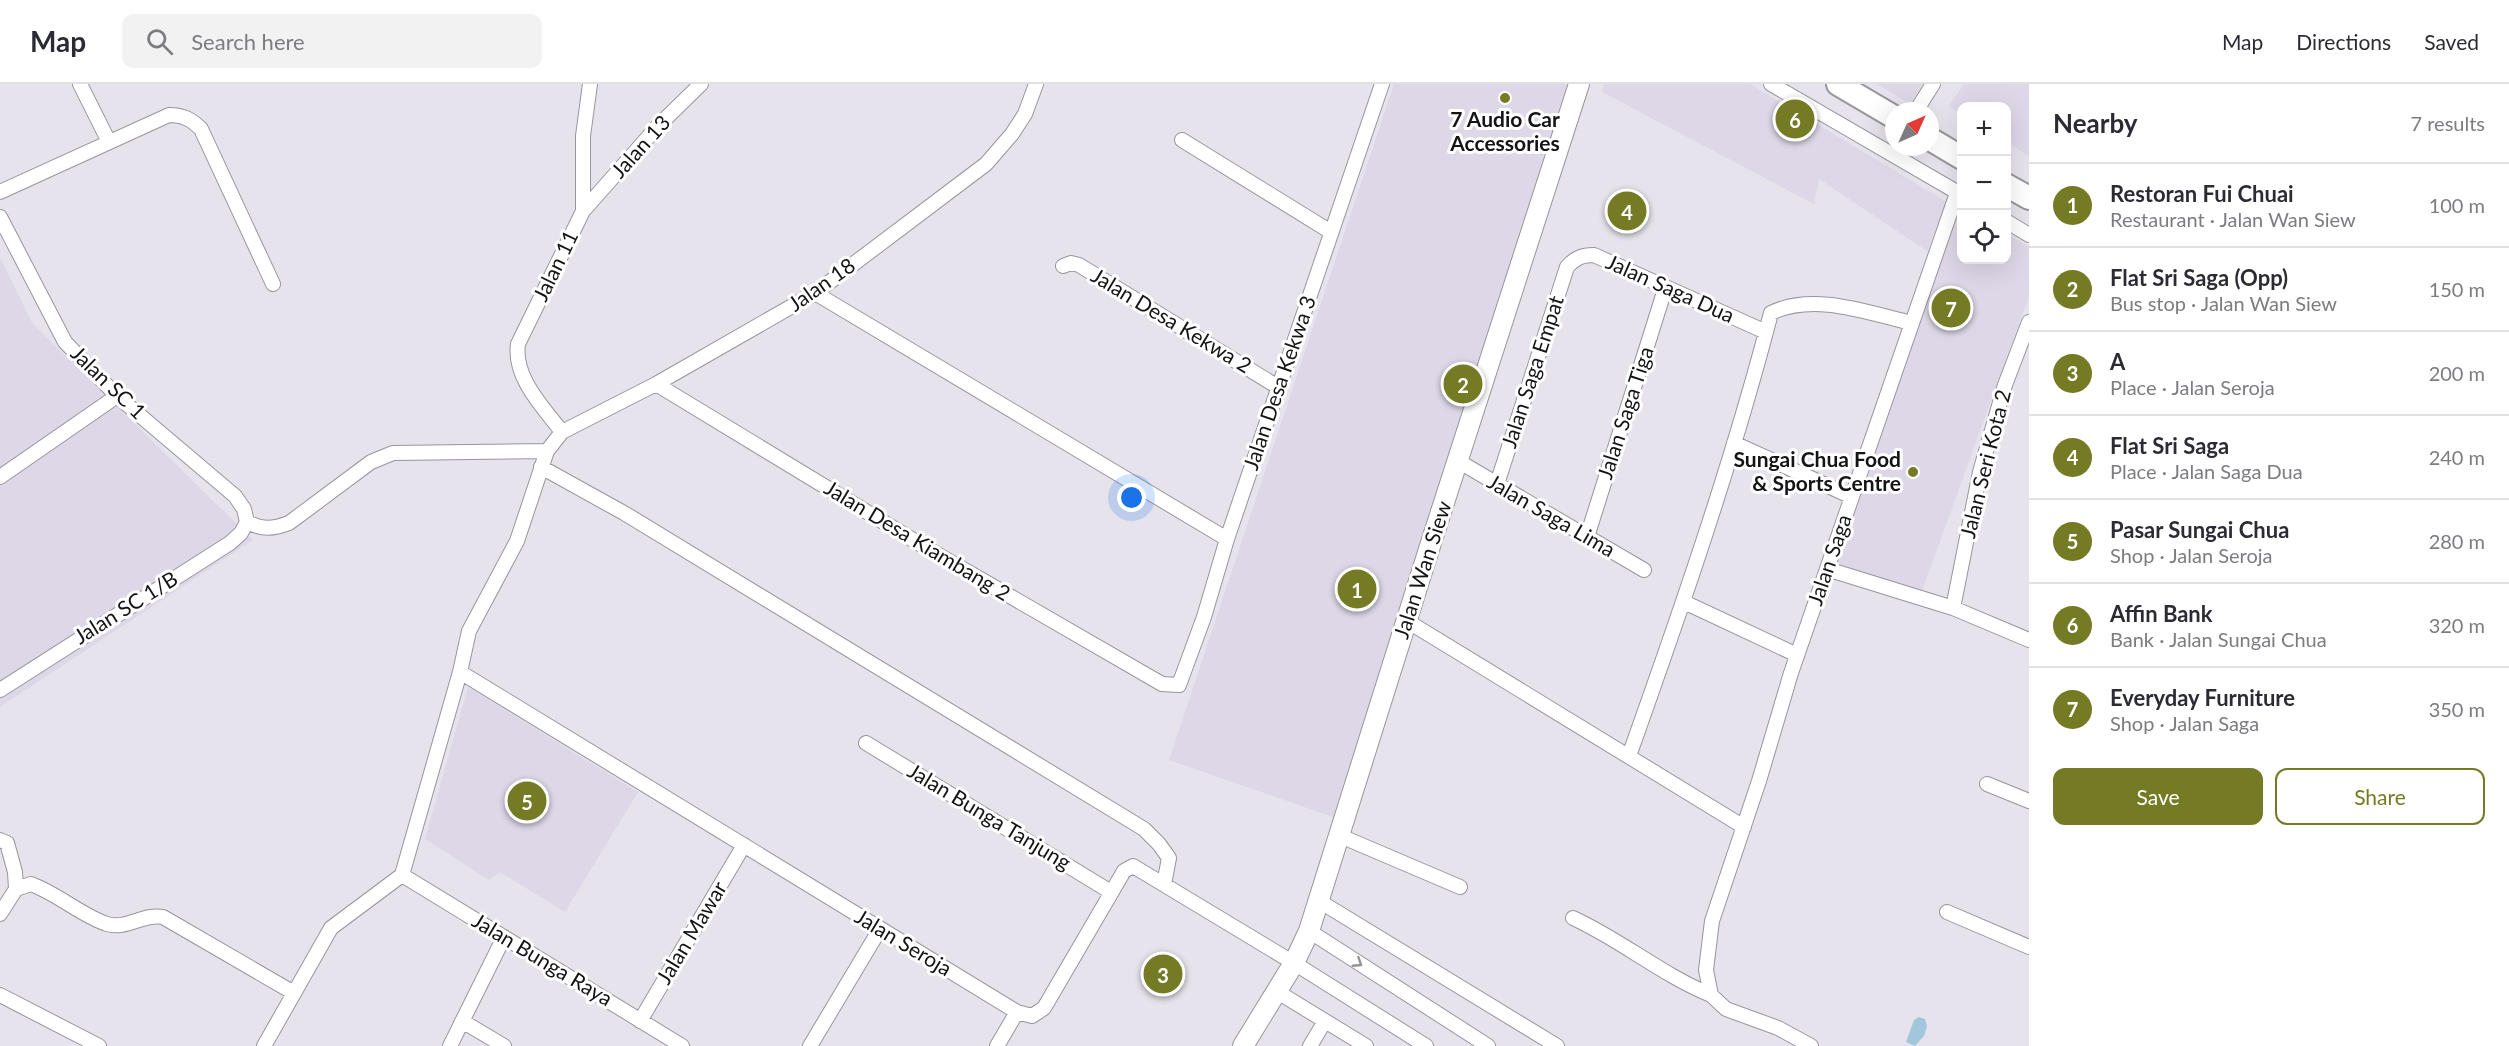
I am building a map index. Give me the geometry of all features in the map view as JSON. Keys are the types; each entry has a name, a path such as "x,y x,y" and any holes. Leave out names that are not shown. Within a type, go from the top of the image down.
{"main road":[{"path":"1838,84 1885,112"},
{"path":"1939,144 1959,156"},
{"path":"2011,187 2029,198"}],"street":[{"path":"80,84 109,142"},
{"name":"Jalan 11","path":"562,432 519,371 516,357 518,344 583,211 583,136 590,84"},
{"name":"Jalan 13","path":"583,211 658,126 701,84"},
{"name":"Jalan 18","path":"562,432 656,384 814,292 986,164 1025,114 1036,84"},
{"name":"Jalan Desa Kekwa 3","path":"1181,682 1278,387 1382,84"},
{"name":"Jalan Wan Siew","path":"1243,1046 1294,963 1319,902 1338,835 1579,84"},
{"path":"1771,84 1957,193"},
{"path":"1922,102 1933,84"},
{"path":"0,192 169,114 181,115 192,120 201,129 273,284"},
{"path":"1182,140 1331,232"},
{"name":"Jalan Saga","path":"1711,995 1706,970 1712,921 1744,827 1797,655 1957,199"},
{"name":"Jalan SC 1","path":"0,217 65,342 117,396 236,496 244,509 247,522"},
{"path":"2011,224 2029,235"},
{"name":"Jalan Saga Dua","path":"1573,260 1582,255 1594,255 1665,289 1766,332"},
{"name":"Jalan Saga Empat","path":"1497,484 1567,267 1573,260"},
{"name":"Jalan Desa Kekwa 2","path":"1063,266 1071,263 1079,264 1278,387"},
{"name":"Jalan Saga Tiga","path":"1587,537 1665,289"},
{"path":"814,292 1227,539"},
{"path":"1629,756 1684,602 1734,443 1771,313 1799,304 1846,308 1912,323"},
{"name":"Jalan Seri Kota 2","path":"1953,608 1980,472 2005,385 2029,322"},
{"name":"Jalan Desa Kiambang 2","path":"656,384 918,543 1162,684 1176,685 1181,682"},
{"path":"0,477 117,396"},
{"path":"264,1046 331,928 402,875 460,672 468,631 517,541 547,452 562,432"},
{"path":"1734,443 1852,497"},
{"path":"247,522 260,528 275,528 289,523 371,462 393,453 547,452"},
{"name":"Jalan Saga Lima","path":"1458,461 1644,570"},
{"path":"542,467 624,513 1144,830 1159,844 1169,858 1164,884"},
{"name":"Jalan SC 1/B","path":"0,690 230,543 241,533 247,522"},
{"path":"1827,569 1953,608 2029,640"},
{"path":"1684,602 1797,655"},
{"path":"1407,621 1744,827"},
{"name":"Jalan Seroja","path":"460,672 1017,1012"},
{"name":"Jalan Bunga Tanjung","path":"866,743 1111,892"},
{"path":"1988,784 2029,801"},
{"path":"1338,835 1460,888"},
{"path":"0,840 7,843 15,872 16,889 0,914"},
{"name":"Jalan Mawar","path":"640,1021 744,845"},
{"path":"997,1046 1017,1012 1032,1016 1044,1008 1111,892 1124,872 1133,866 1426,1046"},
{"name":"Jalan Bunga Raya","path":"402,875 682,1046"},
{"path":"16,889 31,884 108,924 123,924 148,916 163,917 294,993"},
{"path":"1319,902 1557,1046"},
{"path":"1947,912 2029,947"},
{"path":"1573,918 1604,932 1690,986 1711,995 1726,1009 1778,1028 1809,1045"},
{"path":"810,1046 880,929"},
{"path":"1308,932 1488,1046"},
{"path":"450,1046 504,937"},
{"path":"1276,991 1366,1046"},
{"path":"0,995 99,1046"},
{"path":"462,1021 504,1046"},
{"path":"1310,1046 1325,1021"}],"shaded area":[{"path":"1394,84 1569,84 1333,817 1169,760"},
{"path":"1604,84 1750,84 1947,202 1927,251 1819,179 1814,204 1602,92"},
{"path":"1877,84 1923,84 1911,102 1907,102"},
{"path":"1964,84 2029,84 2029,156 2011,145 2011,102 1957,102 1957,111 1949,106"},
{"path":"1957,212 1957,264 2011,264 2011,236 2029,247 2029,296 1922,591 1834,565"},
{"path":"0,257 32,323 253,540 0,707"},
{"path":"468,687 638,792 565,912 500,872 489,880 425,839"}],"water":[{"path":"1919,1017 1925,1019 1927,1026 1924,1036 1915,1046 1906,1042 1914,1020"}],"place":[{"name":"7 Audio Car Accessories","path":"1505,98"},
{"name":"Affin Bank","path":"1795,119"},
{"name":"Flat Sri Saga","path":"1627,211"},
{"name":"Everyday Furniture","path":"1951,308"},
{"name":"Flat Sri Saga (Opp)","path":"1463,384"},
{"name":"Sungai Chua Food & Sports Centre","path":"1913,472"},
{"name":"Restoran Fui Chuai","path":"1357,589"},
{"name":"Pasar Sungai Chua","path":"527,801"},
{"name":"A","path":"1163,974"}]}
